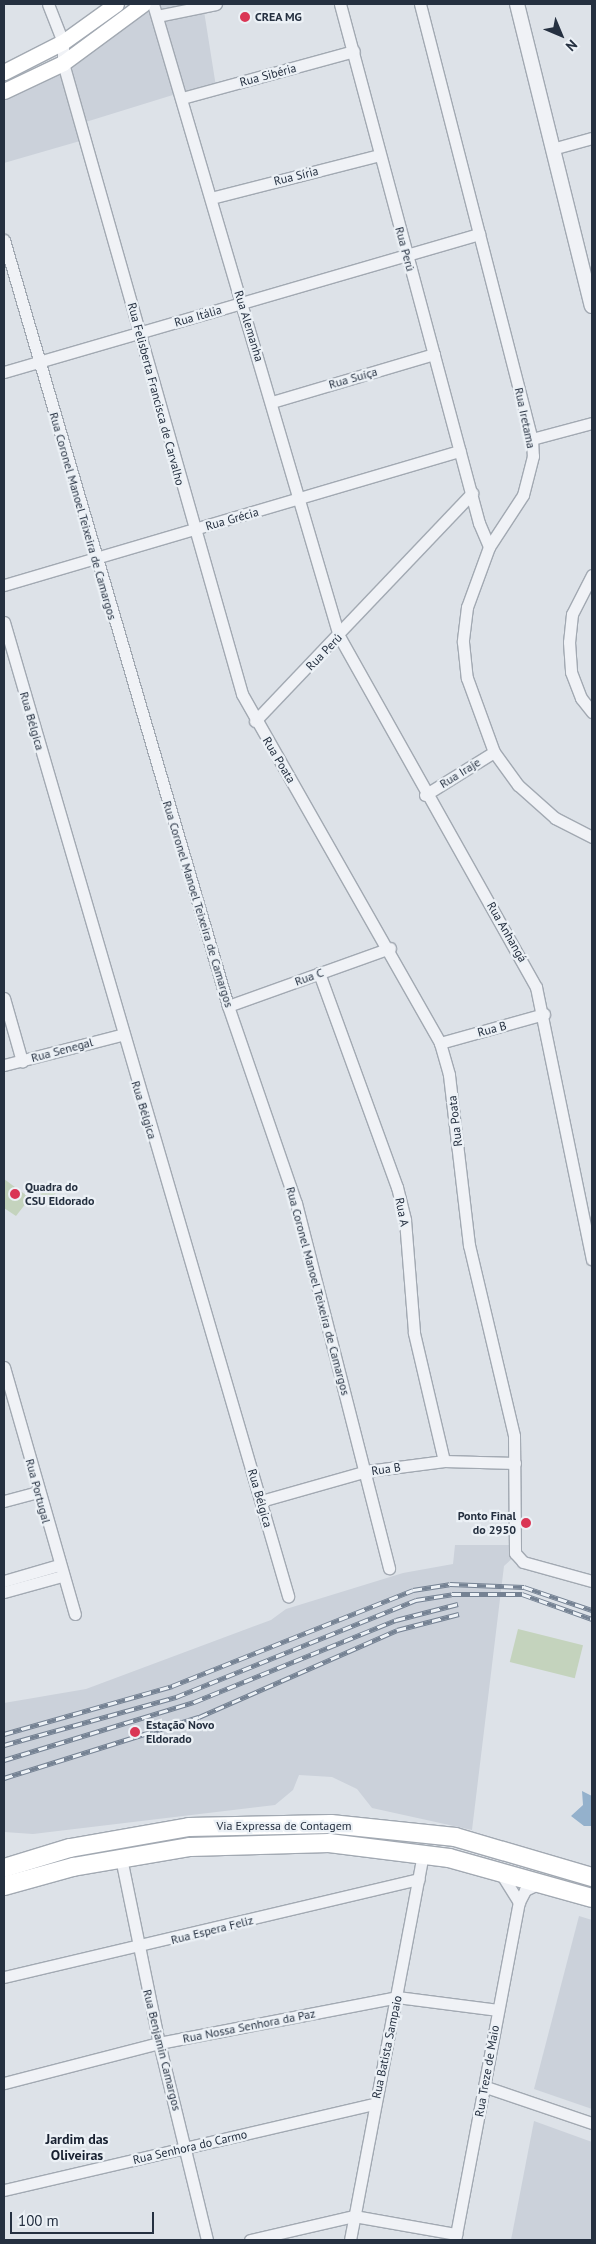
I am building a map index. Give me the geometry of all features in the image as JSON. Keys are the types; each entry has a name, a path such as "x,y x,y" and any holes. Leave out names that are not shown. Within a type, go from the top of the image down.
{"highway":[{"name":"Via Expressa de Contagem","path":"4,1868 70,1848 189,1827 331,1824 455,1837 592,1877"},
{"name":"Via Expressa de Contagem","path":"4,1886 122,1858 190,1847 330,1843 423,1854 499,1872 592,1898"}],"main road":[{"path":"4,72 63,42 116,4"},
{"path":"4,91 63,64 143,4"}],"street":[{"path":"48,4 63,42"},
{"name":"Rua Alemanha","path":"153,4 272,402 339,636"},
{"path":"157,16 216,4"},
{"name":"Rua Perú","path":"340,4 479,523 489,547"},
{"name":"Rua Iretama","path":"420,4 532,439 523,495 489,547 467,607 463,642 467,678 494,752 535,802 592,837"},
{"path":"517,4 552,149 589,282 592,303"},
{"name":"Rua Felisberta Francisca de Carvalho","path":"63,42 63,64 140,333 193,530 242,694 255,721"},
{"name":"Rua Sibéria","path":"182,98 354,51"},
{"path":"40,53 55,56 63,64"},
{"path":"552,149 592,138"},
{"name":"Rua Síria","path":"211,198 380,155"},
{"name":"Rua Itália","path":"4,372 479,234"},
{"name":"Rua Coronel Manoel Teixeira de Camargos","path":"4,240 40,361 93,558 228,1006 296,1203 367,1471 389,1568"},
{"name":"Rua Suíça","path":"272,402 434,354"},
{"path":"532,439 592,423"},
{"name":"Rua Grécia","path":"4,585 460,452"},
{"name":"Rua Perú","path":"255,721 339,636 472,493"},
{"path":"479,523 497,535"},
{"path":"592,575 572,614 569,642 571,672 581,698 592,712"},
{"name":"Rua Bélgica","path":"4,622 121,1035 288,1596"},
{"name":"Rua Anhangá","path":"339,636 425,795 525,962 544,1014 588,1210 592,1259"},
{"name":"Rua Poata","path":"255,721 390,948 440,1043 449,1075 470,1245 514,1436 515,1552 523,1562 592,1580"},
{"name":"Rua Iraje","path":"425,795 494,752"},
{"name":"Rua C","path":"228,1006 390,948"},
{"name":"Rua A","path":"319,973 397,1187 405,1220 414,1333 444,1461"},
{"path":"4,998 22,1061"},
{"name":"Rua B","path":"440,1043 544,1014"},
{"name":"Rua Senegal","path":"4,1066 121,1035"},
{"name":"Rua Portugal","path":"4,1367 9,1408 38,1492 60,1571 75,1614"},
{"name":"Rua B","path":"261,1501 367,1471 444,1461 514,1463"},
{"path":"4,1501 38,1492"},
{"path":"4,1581 60,1571"},
{"path":"4,1592 60,1571"},
{"name":"Rua Batista Sampaio","path":"350,2240 423,1854"},
{"name":"Rua Benjamin Camargos","path":"122,1858 138,1948 159,2043 207,2240"},
{"path":"499,1872 519,1902 525,1890 540,1883"},
{"name":"Rua Espera Feliz","path":"4,1977 138,1948 418,1879"},
{"name":"Rua Treze de Maio","path":"455,2237 486,2087 498,2010 519,1902"},
{"name":"Rua Nossa Senhora da Paz","path":"4,2083 159,2043 397,1997 498,2010"},
{"path":"486,2087 592,2123"},
{"name":"Rua Senhora do Carmo","path":"4,2190 375,2104"},
{"path":"250,2240 354,2216 455,2237"}],"shaded area":[{"path":"152,4 229,4 204,11 217,93 176,94 76,125 80,141 4,163 4,95"},
{"path":"455,1545 513,1545 515,1556 504,1566 472,1830 372,1808 357,1789 332,1777 299,1775 293,1790 275,1805 33,1834 4,1832 4,1703 86,1689 271,1620 286,1609 403,1573 453,1564"},
{"path":"579,1916 592,1920 592,2109 534,2089"},
{"path":"534,2121 592,2142 592,2240 511,2240"}],"green space":[{"name":"Quadra do CSU Eldorado","path":"4,1179 30,1198 16,1216 4,1208"},
{"path":"45,1183 51,1183 56,1188 54,1197 45,1199 40,1194 40,1188"},
{"path":"518,1629 583,1645 575,1678 510,1662"}],"water":[{"path":"582,1791 592,1796 592,1826 584,1826 571,1816 583,1805"}],"railway":[{"path":"4,1734 172,1686 413,1590 450,1584 524,1587 592,1610"},
{"path":"4,1745 176,1697 416,1600 452,1594 522,1594 592,1619"},
{"path":"4,1760 194,1702 396,1620 458,1604"},
{"path":"4,1778 199,1717 397,1630 459,1614"}],"place":[{"name":"CREA MG","path":"245,17"},
{"name":"Quadra do CSU Eldorado","path":"15,1194"},
{"name":"Ponto Final do 2950","path":"526,1523"},
{"name":"Estação Novo Eldorado","path":"135,1732"}],"district":[{"name":"Jardim das Oliveiras","path":"77,2148"}]}
